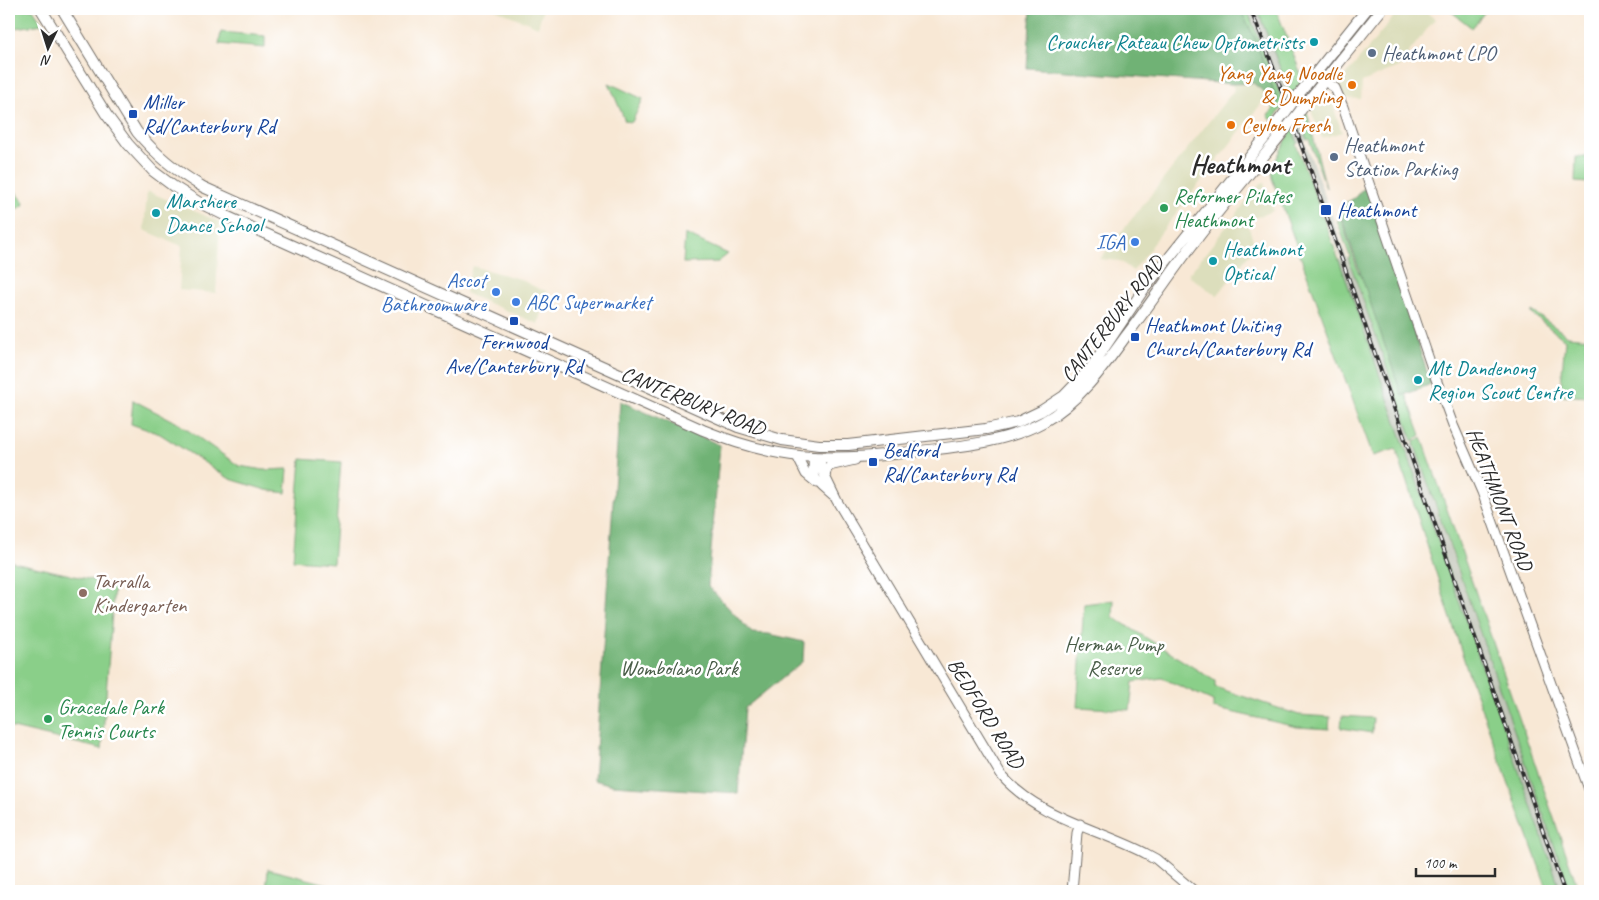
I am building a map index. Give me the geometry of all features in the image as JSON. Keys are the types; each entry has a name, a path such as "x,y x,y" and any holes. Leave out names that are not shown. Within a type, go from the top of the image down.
{"main road":[{"name":"CANTERBURY ROAD","path":"42,9 106,114 128,144 154,171 200,203 721,437 765,451 817,458 872,456 986,441 1015,435 1042,423 1062,410 1086,386 1115,352 1269,133 1366,11"},
{"name":"CANTERBURY ROAD","path":"64,12 137,132 164,162 191,180 229,199 738,427 774,439 848,445 954,434 998,427 1027,418 1064,396 1104,351 1144,289 1281,135 1382,9"},
{"path":"1366,11 1374,19"},
{"path":"51,25 64,12"},
{"name":"HEATHMONT ROAD","path":"1334,69 1336,91 1450,417 1482,492 1590,792"},
{"path":"1312,78 1336,91"},
{"path":"1269,133 1275,131 1281,135"},
{"path":"226,216 229,199"},
{"path":"308,253 316,238"},
{"path":"1144,289 1155,297"},
{"path":"564,367 570,351"},
{"path":"817,483 813,473 819,444"},
{"name":"BEDFORD ROAD","path":"797,456 806,474 837,501"},
{"path":"825,477 826,471 830,466 872,456"},
{"name":"BEDFORD ROAD","path":"817,458 837,501 1001,775 1033,804 1145,853 1156,859 1194,891"},
{"path":"1072,891 1077,833 1080,824"}],"shaded area":[{"path":"495,9 543,9 538,27"},
{"path":"1247,9 1257,9 1281,67 1291,96 1284,105"},
{"path":"1400,9 1422,9 1435,19 1410,51 1403,65 1362,82 1361,99 1344,98 1339,84"},
{"path":"1253,83 1268,95 1133,271 1120,261 1100,259 1234,90 1232,84"},
{"path":"1326,96 1330,97 1342,132 1322,138 1311,111"},
{"path":"1300,119 1307,140 1305,141 1413,441 1404,444 1338,261 1341,259 1300,143 1298,143 1292,129"},
{"path":"1261,183 1264,183 1273,211 1247,221 1255,247 1217,296 1188,275"},
{"path":"147,191 220,222 216,293 179,290 182,246 144,230"},
{"path":"472,266 520,279 547,291 538,324 465,293"},
{"path":"1414,443 1570,891 1561,891 1404,446"}],"green space":[{"path":"9,9 33,9 43,24 9,29"},
{"path":"1031,9 1240,9 1255,38 1278,103 1272,104 1268,95 1253,83 1232,84 1027,68"},
{"path":"1240,9 1247,9 1284,105 1273,120 1268,115 1274,109 1265,99 1268,95 1272,104 1278,102 1255,38"},
{"path":"1257,9 1276,9 1302,77 1299,86 1291,96"},
{"path":"1448,9 1487,9 1472,28"},
{"path":"221,32 265,36 265,48 219,44"},
{"path":"609,83 643,99 632,122 625,121"},
{"path":"1307,112 1326,188 1300,119"},
{"path":"1292,129 1320,209 1318,210 1320,217 1323,217 1344,274 1561,891 1548,891 1469,675 1396,449 1373,456 1272,178 1271,169"},
{"path":"1576,157 1589,157 1588,183 1575,182"},
{"path":"9,183 24,202 23,206 9,212"},
{"path":"1367,188 1431,384 1402,396 1341,216 1344,204"},
{"path":"1341,219 1359,274 1361,271 1402,396 1406,394 1421,435 1413,441 1348,258 1350,257 1337,221"},
{"path":"685,234 728,254 718,262 683,263"},
{"path":"1532,311 1568,336 1590,338 1590,397 1560,395 1565,340 1532,314"},
{"path":"133,400 179,424 239,466 264,470 288,469 286,493 266,490 230,479 160,434 131,424"},
{"name":"Wombolano Park","path":"620,401 720,445 708,586 752,633 769,634 804,642 803,661 745,708 738,793 612,785 594,780"},
{"path":"1422,437 1579,891 1570,891 1414,443"},
{"path":"301,459 341,462 333,563 293,560"},
{"path":"9,561 114,585 102,749 9,727"},
{"name":"Herman Pump Reserve","path":"1114,600 1113,617 1215,681 1215,687 1299,715 1330,717 1329,729 1297,727 1213,708 1213,701 1162,678 1133,682 1130,710 1077,707 1084,604"},
{"path":"1342,716 1373,718 1372,733 1341,728"},
{"path":"268,869 339,887 337,891 266,891"}],"railway":[{"path":"1250,9 1309,166 1564,891"}],"place":[{"name":"Croucher Rateau Chew Optometrists","path":"1314,42"},
{"name":"Heathmont LPO","path":"1372,53"},
{"name":"Yang Yang Noodle & Dumpling","path":"1352,85"},
{"name":"Miller Rd/Canterbury Rd","path":"133,114"},
{"name":"Ceylon Fresh","path":"1231,125"},
{"name":"Heathmont Station Parking","path":"1334,157"},
{"name":"Reformer Pilates Heathmont","path":"1164,208"},
{"name":"Heathmont","path":"1326,210"},
{"name":"Marshere Dance School","path":"156,213"},
{"name":"IGA","path":"1135,242"},
{"name":"Heathmont Optical","path":"1213,261"},
{"name":"Ascot Bathroomware","path":"496,292"},
{"name":"ABC Supermarket","path":"516,302"},
{"name":"Fernwood Ave/Canterbury Rd","path":"514,321"},
{"name":"Heathmont Uniting Church/Canterbury Rd","path":"1135,337"},
{"name":"Mt Dandenong Region Scout Centre","path":"1418,380"},
{"name":"Bedford Rd/Canterbury Rd","path":"873,462"},
{"name":"Tarralla Kindergarten","path":"83,593"},
{"name":"Gracedale Park Tennis Courts","path":"48,719"}],"district":[{"name":"Heathmont","path":"1240,164"}]}
